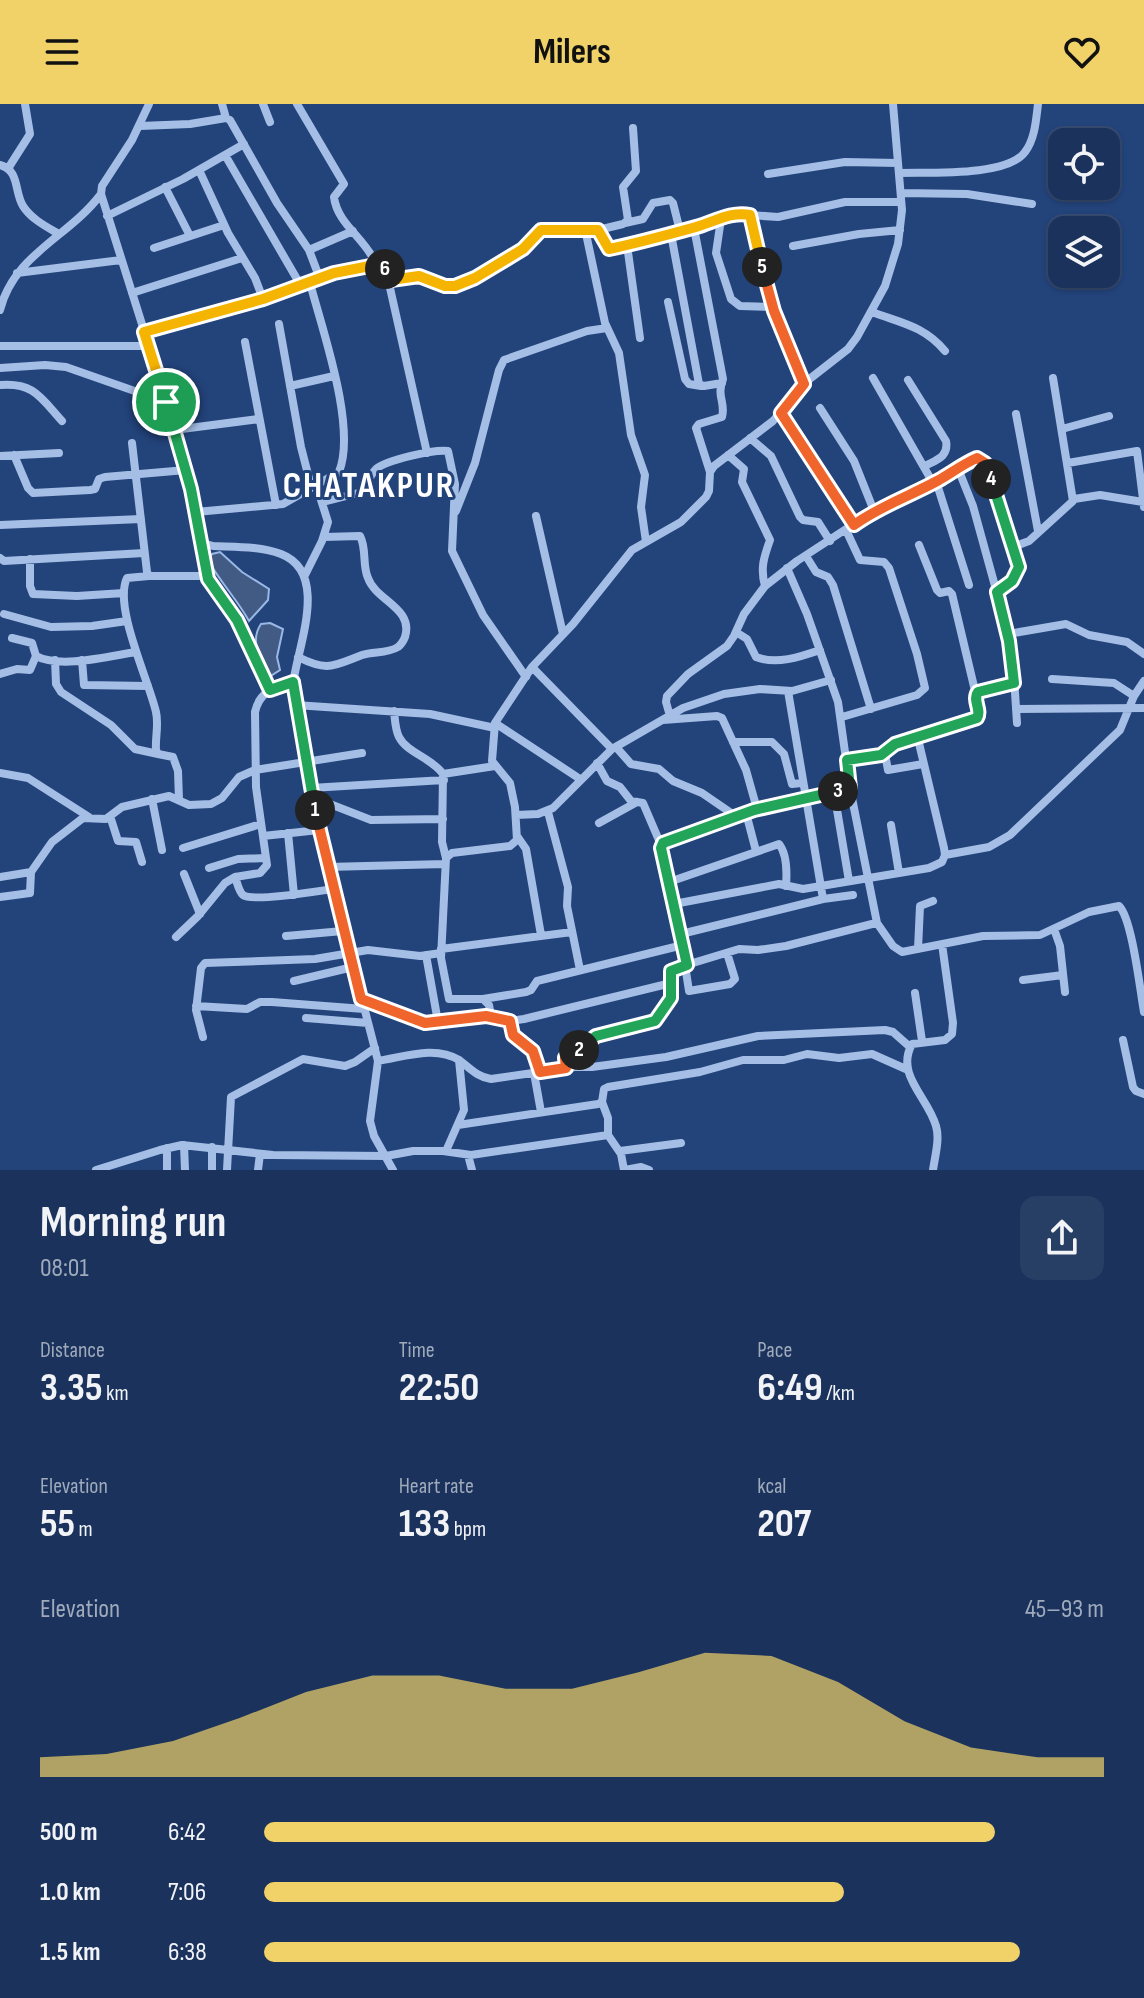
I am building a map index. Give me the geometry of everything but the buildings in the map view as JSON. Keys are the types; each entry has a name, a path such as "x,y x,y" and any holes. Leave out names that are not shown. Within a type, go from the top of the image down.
{"street":[{"path":"25,104 30,134 4,166 15,177 23,206 59,234"},
{"path":"149,104 140,126 102,186 101,194 186,470 207,576 211,587 237,620 270,690"},
{"path":"196,512 290,502 313,485 335,476 342,465 344,422 310,282 309,250 226,118 222,104"},
{"path":"263,104 270,122"},
{"path":"297,104 342,181 343,186 333,200 370,250 376,264"},
{"path":"710,472 781,413 804,384 848,349 872,312 891,274 900,230 901,198 893,104"},
{"path":"768,174 845,162 899,168 993,167 1014,161 1025,153 1030,145 1038,104"},
{"path":"140,126 190,124 226,118"},
{"path":"625,223 628,217 623,187 636,171 633,128"},
{"path":"107,216 244,144"},
{"path":"225,155 310,282"},
{"path":"199,170 263,299"},
{"path":"165,187 190,236"},
{"path":"0,310 2,293 36,251 78,220 101,194"},
{"path":"598,230 607,248 694,228 735,214 778,217 845,202 967,194 1032,204"},
{"path":"388,279 419,276 445,286 455,286 475,278 523,249 541,230 598,230 643,219 653,203 670,200 673,203 683,306 701,386"},
{"path":"750,215 773,307 804,384"},
{"path":"721,219 716,253 731,299 740,306 773,307"},
{"path":"154,248 224,225"},
{"path":"446,861 452,853 515,844 516,815 510,783 495,766 491,755 495,726 532,667 628,554 681,522 709,491 710,472 696,428 699,424 722,417 724,413 719,390 722,383 694,228"},
{"path":"585,229 607,328 619,353 631,435 645,475 641,507 646,542"},
{"path":"793,246 900,230"},
{"path":"309,250 353,231"},
{"path":"627,245 640,338"},
{"path":"132,293 242,258"},
{"path":"17,273 121,260"},
{"path":"144,332 263,299 310,282 383,264 427,453"},
{"path":"668,302 685,379 689,384 701,386 722,383"},
{"path":"872,312 923,330 945,351"},
{"path":"279,324 313,485 323,502 328,522 305,575"},
{"path":"453,519 475,463 501,365 515,355 587,331 607,328"},
{"path":"245,342 276,505"},
{"path":"0,346 149,346"},
{"path":"0,368 66,367 166,402"},
{"path":"290,386 334,376"},
{"path":"873,378 935,482 969,585"},
{"path":"1053,378 1074,499"},
{"path":"908,380 942,433 947,448 944,455 925,466"},
{"path":"0,385 15,383 28,387 62,421"},
{"path":"820,408 854,461 874,511"},
{"path":"781,413 850,528 860,560 884,562 889,568 924,684 924,691 917,695 842,717"},
{"path":"1016,414 1038,531"},
{"path":"1062,429 1109,416"},
{"path":"174,430 259,419"},
{"path":"750,438 771,456 800,517 818,522 830,541"},
{"path":"132,443 145,568 149,576"},
{"path":"1013,547 1029,541 1066,510 1074,499 1100,495 1143,504 1140,449 1068,463"},
{"path":"323,502 362,492 373,473 383,464 448,451 455,484 451,542 455,558 483,615 526,677"},
{"path":"0,456 59,453"},
{"path":"14,455 33,493 90,490 95,489 102,478 186,470"},
{"path":"728,455 744,469 742,482 770,540 763,560 765,586"},
{"path":"666,718 667,696 683,678 727,646 744,614 765,586 874,511 959,471 977,458 985,463 1018,570 1012,581 997,592"},
{"path":"959,471 973,506 1008,634 1017,723"},
{"path":"536,516 563,634"},
{"path":"0,525 141,519"},
{"path":"201,536 206,544 213,546 264,549 284,555 300,566 305,575 308,586 305,629 293,682 295,705 327,867 378,1061 370,1121 374,1136 393,1170"},
{"path":"298,657 322,667 338,665 364,654 398,647 406,631 404,618 368,578 360,536 324,537"},
{"path":"847,760 885,754 895,744 979,716 952,594 937,590 919,545"},
{"path":"0,558 4,561 144,553"},
{"path":"806,556 816,572 828,577 833,585 871,709"},
{"path":"30,559 33,594 77,596 124,593"},
{"path":"787,568 820,650 842,717 850,788 877,923 898,950 997,935 1040,935 1089,912 1119,906 1124,911 1131,938 1144,1012"},
{"path":"158,754 155,746 157,715 127,621 124,593 127,578 207,576"},
{"path":"4,614 44,627 69,628 127,621"},
{"path":"1008,634 1066,624 1089,635 1127,642 1144,654"},
{"path":"736,632 747,639 756,657 766,661 799,657 820,650"},
{"path":"0,674 17,669 30,670 36,656 32,643 12,638"},
{"path":"36,656 82,660 136,652"},
{"path":"55,660 56,684 61,692 111,725 135,749 173,757 178,771 179,800"},
{"path":"82,660 84,685 148,686"},
{"path":"532,667 631,764 659,769 673,781 742,815 756,851"},
{"path":"1052,679 1114,683 1134,696"},
{"path":"516,815 548,812 614,748 697,702 760,689 788,691 831,680"},
{"path":"945,855 989,847 1010,835 1120,730 1144,681"},
{"path":"176,937 225,883 235,877 260,873 267,865 255,770 255,712 260,697 293,682"},
{"path":"976,695 1014,683"},
{"path":"788,691 823,899"},
{"path":"295,705 430,714 495,726 580,779"},
{"path":"1016,709 1144,708"},
{"path":"394,711 397,732 403,743 443,777 442,842 446,861 441,951 449,999 483,999 526,992 537,981 683,945"},
{"path":"666,718 717,716 724,722 746,770 757,809"},
{"path":"674,904 779,884 795,890 937,866 945,855 919,737"},
{"path":"733,742 772,742 784,754 792,784 802,783"},
{"path":"0,773 28,778 89,817 103,820 122,807 169,796 193,806 211,804 222,798 239,777 255,770 362,753"},
{"path":"885,754 888,770 923,764"},
{"path":"597,763 607,781 620,787 631,801 645,806 661,845 681,934 689,991 733,983 735,975 727,953"},
{"path":"312,792 443,777 495,766"},
{"path":"661,845 757,809 850,788"},
{"path":"312,792 371,820 443,819"},
{"path":"834,792 849,881"},
{"path":"152,799 162,850"},
{"path":"599,823 638,801"},
{"path":"548,812 568,887 566,901 580,970"},
{"path":"110,816 118,841 136,842 142,862"},
{"path":"0,897 30,893 31,872 52,842 79,820 89,817"},
{"path":"183,848 261,824"},
{"path":"891,825 899,873"},
{"path":"263,836 319,830"},
{"path":"288,833 294,895"},
{"path":"517,836 526,849 541,935"},
{"path":"669,882 781,845 786,886"},
{"path":"209,868 238,859 266,858"},
{"path":"327,867 446,861"},
{"path":"0,877 31,872"},
{"path":"184,874 200,914"},
{"path":"235,877 240,892 247,897 333,889"},
{"path":"681,934 823,899 853,895"},
{"path":"918,949 920,906 933,901"},
{"path":"566,1068 565,1058 592,1038 658,1018 671,998 671,971 739,949 786,946 877,923"},
{"path":"1054,929 1060,946 1065,992"},
{"path":"286,936 343,931"},
{"path":"203,1037 196,1006 201,968 205,963 315,959 370,950 426,955 572,932"},
{"path":"1131,938 1144,936"},
{"path":"910,1047 922,1041 945,1040 951,1037 954,1029 942,944"},
{"path":"426,955 438,1022"},
{"path":"294,981 353,967"},
{"path":"1023,980 1063,975"},
{"path":"361,999 425,1023 491,1016 510,1021 593,1004 669,982"},
{"path":"915,993 922,1041"},
{"path":"483,999 489,1005 491,1016"},
{"path":"196,1006 247,1009 263,1002 364,1009"},
{"path":"306,1018 368,1023"},
{"path":"510,1021 513,1035 533,1051 541,1112"},
{"path":"378,1061 438,1052 459,1060 487,1079 666,1057 758,1036 803,1032 885,1030 893,1032 910,1047"},
{"path":"1123,1040 1133,1087 1144,1094"},
{"path":"910,1047 910,1080 936,1125 933,1170"},
{"path":"227,1170 231,1097 303,1059 350,1065 375,1048"},
{"path":"649,1170 641,1167 624,1170 620,1151 608,1135 608,1118 602,1102 604,1089 700,1072 749,1059 784,1060 807,1054 844,1058 866,1054 908,1070"},
{"path":"446,1151 464,1110 459,1060"},
{"path":"458,1125 602,1102"},
{"path":"102,1169 123,1166 167,1148 184,1145 260,1154 386,1156 413,1151 446,1151 468,1155 608,1135"},
{"path":"620,1151 681,1143"},
{"path":"184,1145 185,1170"},
{"path":"212,1147 212,1170"},
{"path":"167,1148 167,1170"},
{"path":"258,1170 260,1154"},
{"path":"468,1155 472,1170"}],"water":[{"path":"220,552 242,572 269,589 268,600 249,621 208,560 212,554"},
{"path":"270,623 283,629 277,657 280,670 269,677 256,637 261,624"}],"district":[{"name":"CHATAKPUR","path":"369,484"}],"route":[{"path":"735,214 750,215 774,311 804,384 781,413 854,525 891,502 959,471 973,459 981,459 985,463 1019,567 1012,581 997,592 1013,662 1014,683 978,692 977,718 895,744 885,754 847,760 850,788 754,810 663,843 661,848 687,965 671,971 671,998 655,1021 596,1036 565,1058 566,1068 540,1072 531,1048 511,1032 510,1021 486,1016 425,1023 361,999 322,845 293,682 270,690 241,626 211,587 191,489 166,402 144,332 263,299 334,273 376,264 383,264 386,277 391,280 419,276 445,286 455,286 475,278 523,249 536,233 547,228 598,230 609,249 694,228 735,214"}]}
